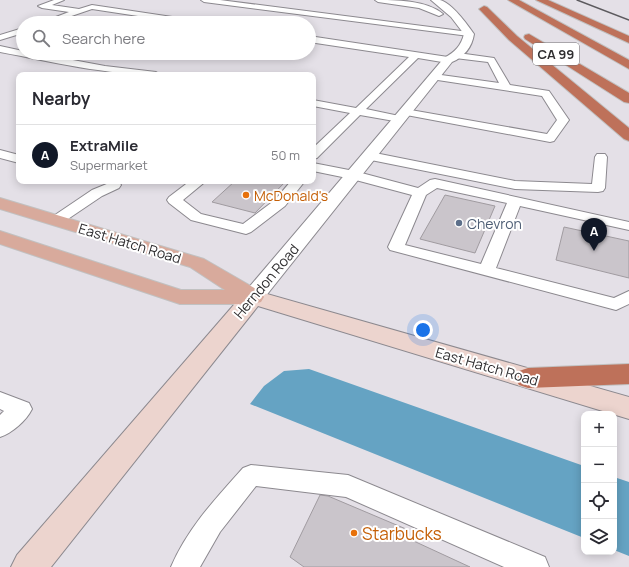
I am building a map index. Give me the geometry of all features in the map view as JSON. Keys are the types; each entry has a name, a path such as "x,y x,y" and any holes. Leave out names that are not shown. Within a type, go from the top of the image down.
{"highway":[{"name":"CA 99","path":"512,0 593,46 629,64"},
{"path":"540,0 629,40"},
{"name":"CA 99","path":"629,99 479,6 513,38 629,136"},
{"path":"528,378 629,374"}],"main road":[{"name":"East Hatch Road","path":"0,203 197,264 253,297 629,408"},
{"name":"East Hatch Road","path":"0,237 180,297 253,297"},
{"name":"Herndon Road","path":"29,567 253,297"}],"street":[{"path":"437,7 454,14 462,21 469,34"},
{"name":"Herndon Road","path":"253,297 434,78 468,42 469,34"}],"lane":[{"path":"60,0 42,6 79,11"},
{"path":"204,0 469,34"},
{"path":"378,0 413,2 425,7 437,7"},
{"path":"64,16 92,7 152,16"},
{"path":"425,23 437,7"},
{"path":"0,38 16,32"},
{"path":"316,40 416,55 491,60 506,87"},
{"path":"3,51 16,53"},
{"path":"316,152 416,55"},
{"path":"54,60 130,72"},
{"path":"316,104 359,112 403,116 550,138 563,120 546,93 434,78"},
{"path":"0,154 16,158"},
{"path":"370,156 515,186 598,188 601,157"},
{"path":"316,168 354,175 420,194"},
{"path":"57,220 97,193 114,186 108,184"},
{"path":"195,184 174,200 196,217 246,229 280,203 296,184"},
{"path":"629,226 434,184 420,194 396,247 616,304 629,297"},
{"path":"486,271 515,201"},
{"path":"0,400 21,409 0,428"},
{"path":"185,567 211,523 251,475 348,486 535,567"}],"water":[{"path":"309,369 581,465 581,537 250,404 264,386 284,371"},
{"path":"617,478 629,482 629,556 617,551"}],"building":[{"name":"McDonald's","path":"232,184 283,184 255,213 212,202"},
{"name":"Chevron","path":"445,195 495,206 475,253 420,239"},
{"path":"564,227 629,241 629,278 556,260"},
{"name":"Starbucks","path":"320,495 328,496 406,529 405,537 470,567 304,567 290,557"}],"railway":[{"path":"577,0 629,20"}],"place":[{"name":"McDonald's","path":"246,195"},
{"name":"Chevron","path":"459,223"},
{"name":"ExtraMile","path":"594,251"},
{"name":"Starbucks","path":"354,533"}]}
